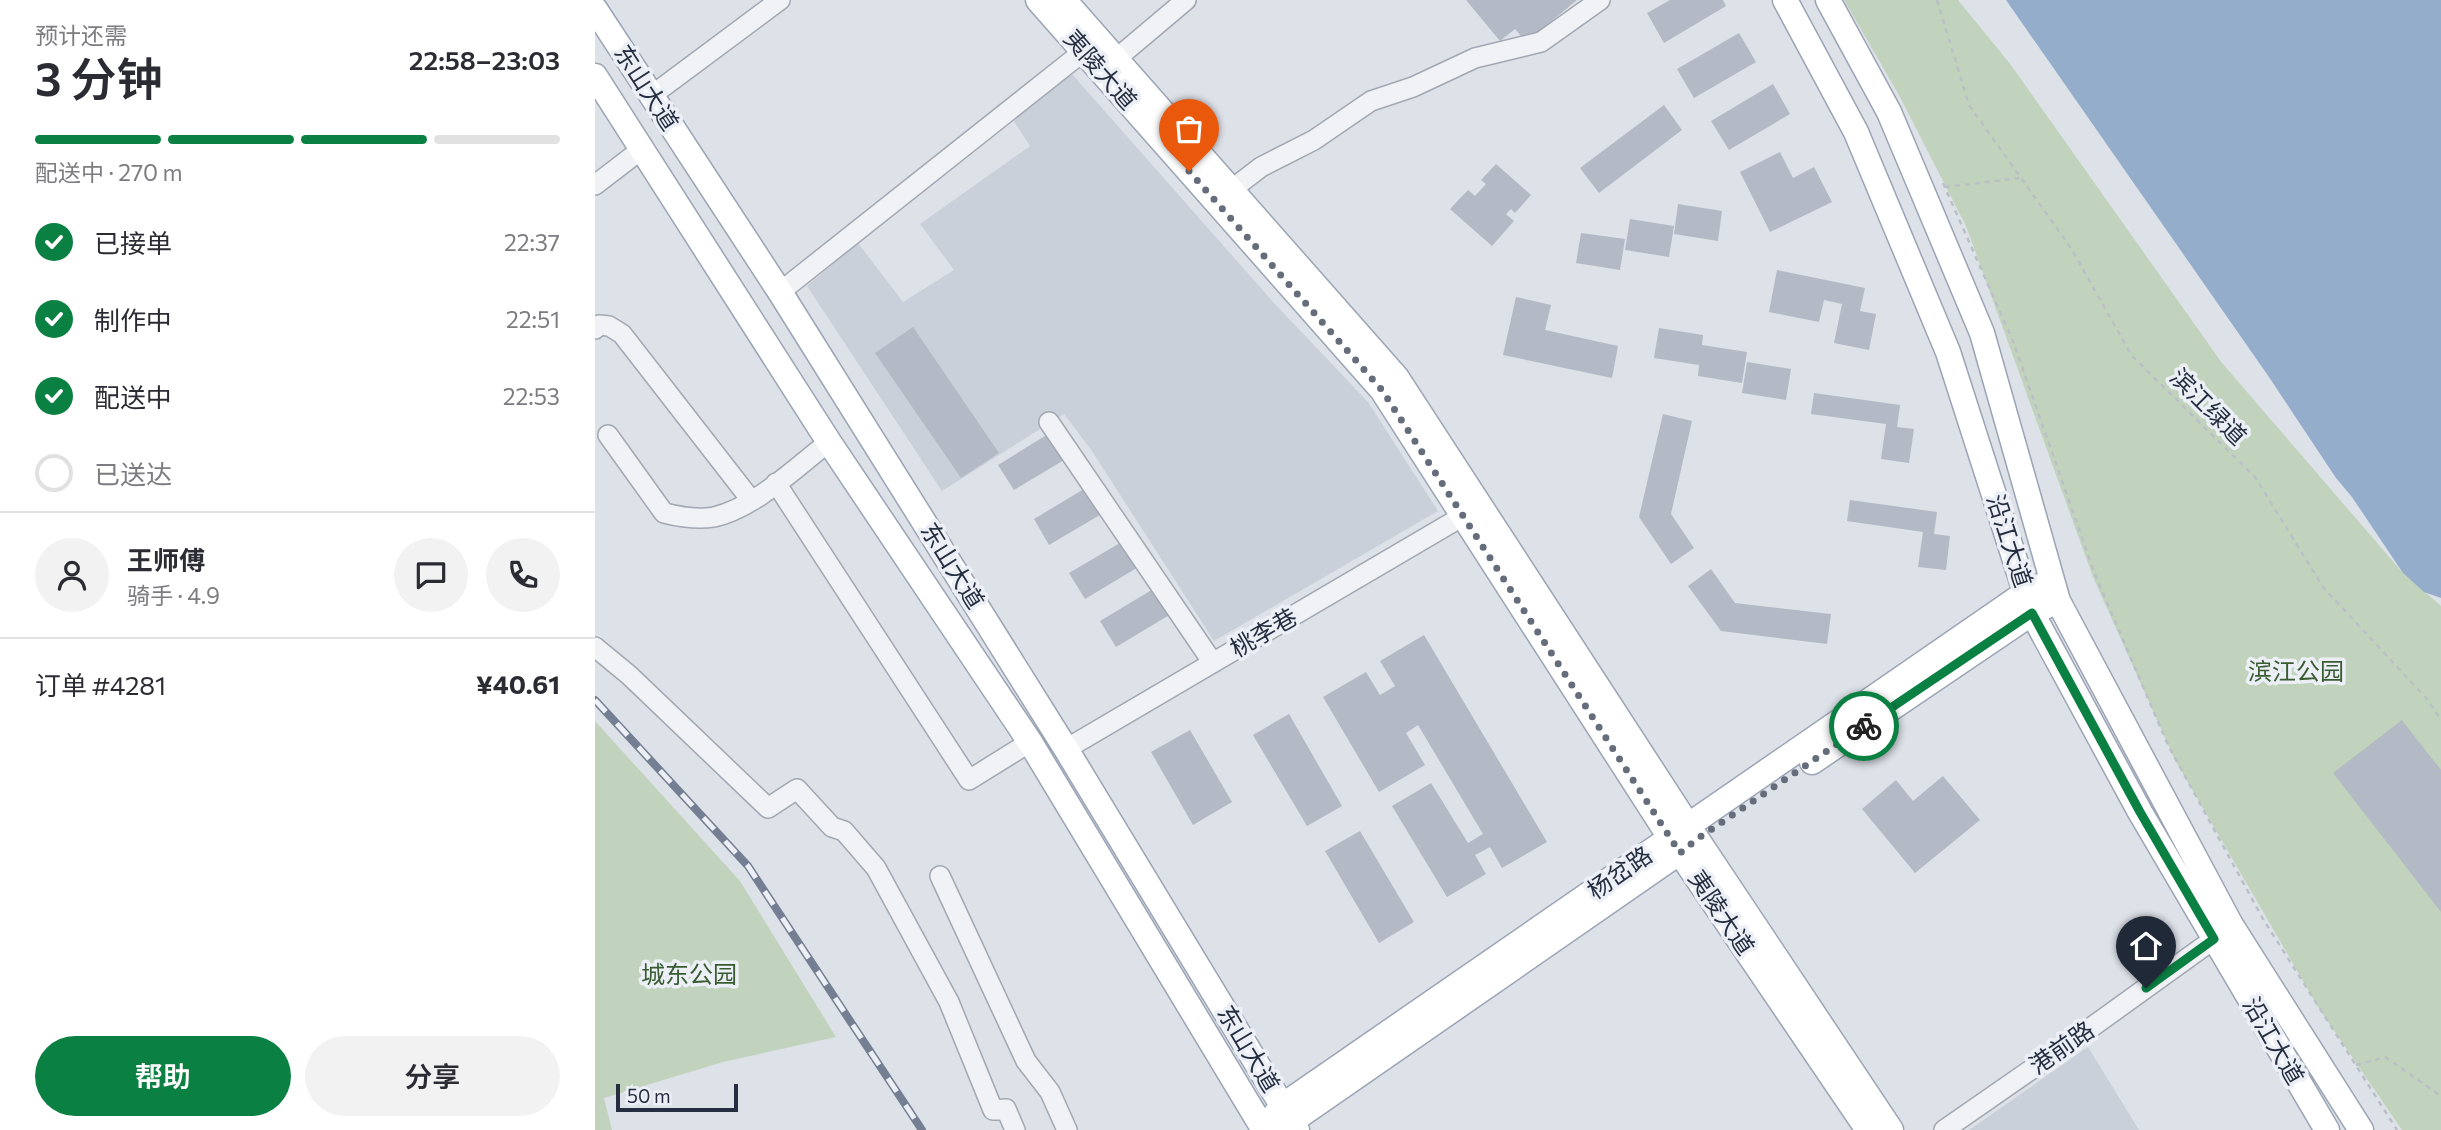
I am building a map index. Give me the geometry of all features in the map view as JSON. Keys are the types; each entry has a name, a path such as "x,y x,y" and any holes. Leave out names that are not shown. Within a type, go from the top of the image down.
{"main road":[{"name":"夷陵大道","path":"1038,0 1382,390 1462,516 1685,839 1891,1130"},
{"name":"夷陵大道","path":"1064,0 1397,379 1868,1130"},
{"name":"沿江大道","path":"1785,0 1856,132 1948,352 2029,603 2140,812 2327,1130"},
{"name":"沿江大道","path":"1828,0 1889,112 1982,333 2056,590 2231,925 2361,1130"},
{"name":"东山大道","path":"595,9 780,292 1066,750 1291,1119"},
{"name":"东山大道","path":"595,76 829,442 1030,742 1262,1129"},
{"name":"杨岔路","path":"1262,1129 1291,1119 1685,839 2029,603 2056,590"}],"street":[{"path":"651,96 780,0"},
{"path":"1116,59 1186,0"},
{"path":"1231,190 1261,167 1314,140 1371,101 1413,87 1475,58 1541,42 1600,0"},
{"path":"780,292 1084,51"},
{"path":"595,186 642,149"},
{"path":"595,329 599,325 609,326 622,334 751,500"},
{"path":"1049,422 1213,663"},
{"path":"608,435 664,513 684,518 711,517 737,509 829,442"},
{"path":"776,483 969,780 1030,742"},
{"name":"桃李巷","path":"1066,750 1462,516"},
{"path":"595,647 629,675 768,807 797,789 832,827 844,831 876,868 949,1002 993,1110 1006,1109 1015,1130"},
{"path":"940,876 1025,1061 1050,1092 1067,1130"},
{"name":"港前路","path":"1944,1130 2214,939"}],"path":[{"name":"滨江绿道","path":"1937,0 1969,104 2070,248 2132,356 2255,477 2323,587 2425,698 2441,720"},
{"path":"1939,175 2013,341 2094,572 2168,745 2263,919 2397,1130"},
{"path":"1945,187 2020,178"},
{"path":"2355,1065 2385,1057 2441,1096"}],"shaded area":[{"path":"1072,74 1274,303 1368,402 1438,511 1214,641 1092,451 1064,414 942,491 807,286 858,243 903,302 954,270 920,224 1030,146 1013,120"},
{"path":"2088,1047 2139,1130 1969,1130"}],"green space":[{"name":"滨江公园","path":"1844,0 1958,0 2011,65 2222,363 2403,573 2441,606 2441,1130 2402,1130 2320,1010 2175,760 2093,577 1966,226 1900,97"},
{"name":"城东公园","path":"595,721 740,881 836,1037 723,1062 604,1098 612,1130 595,1130"}],"water":[{"path":"2006,0 2441,0 2441,598 2424,592 2403,573"}],"building":[{"path":"1466,0 1577,0 1526,42 1515,29 1500,41"},
{"path":"1670,0 1723,0 1726,6 1664,43 1647,13"},
{"path":"1739,33 1756,62 1694,98 1677,69"},
{"path":"1773,84 1790,114 1729,150 1711,121"},
{"path":"1664,105 1682,130 1599,193 1580,168"},
{"path":"1780,152 1793,178 1814,167 1832,202 1770,232 1740,172"},
{"path":"1496,164 1531,195 1515,213 1511,209 1506,214 1514,221 1492,246 1450,209 1468,190 1475,196 1486,184 1481,180"},
{"path":"1678,204 1722,211 1718,241 1674,234"},
{"path":"1630,219 1674,226 1669,257 1625,250"},
{"path":"1581,233 1625,239 1620,270 1576,263"},
{"path":"1777,270 1865,288 1860,311 1876,314 1869,350 1834,343 1842,304 1824,300 1819,322 1769,312"},
{"path":"1516,297 1551,305 1545,330 1618,346 1612,378 1503,355"},
{"path":"913,327 999,453 961,478 875,353"},
{"path":"1659,328 1703,335 1702,345 1747,352 1742,383 1698,376 1699,365 1654,358"},
{"path":"1747,362 1791,369 1786,400 1742,393"},
{"path":"1814,393 1900,405 1897,427 1914,429 1909,463 1881,459 1886,424 1811,414"},
{"path":"1663,414 1692,421 1671,514 1694,548 1671,564 1639,517"},
{"path":"1053,431 1069,457 1014,490 998,465"},
{"path":"1089,486 1105,512 1049,545 1034,519"},
{"path":"1850,500 1937,512 1934,534 1950,536 1946,570 1918,567 1923,532 1847,521"},
{"path":"1125,540 1140,566 1085,599 1069,573"},
{"path":"1711,569 1735,603 1831,614 1827,644 1721,631 1688,586"},
{"path":"1155,588 1171,614 1116,647 1100,621"},
{"path":"1424,635 1547,842 1502,868 1490,847 1475,855 1486,874 1447,897 1392,806 1431,783 1468,843 1483,834 1418,725 1406,733 1425,765 1379,792 1323,697 1366,672 1380,695 1395,686 1380,661"},
{"path":"1289,714 1342,806 1307,826 1253,735"},
{"path":"2402,720 2441,770 2441,912 2333,773"},
{"path":"1190,730 1232,802 1193,825 1151,752"},
{"path":"1943,776 1980,820 1915,873 1862,809 1896,780 1913,801"},
{"path":"1360,831 1414,922 1379,943 1325,851"}],"railway":[{"path":"595,700 748,866 922,1130"}],"way so far":[{"path":"1189,171 1382,390 1680,853 1864,726"}],"route":[{"path":"1864,726 2032,613 2140,812 2214,939 2146,988"}]}
